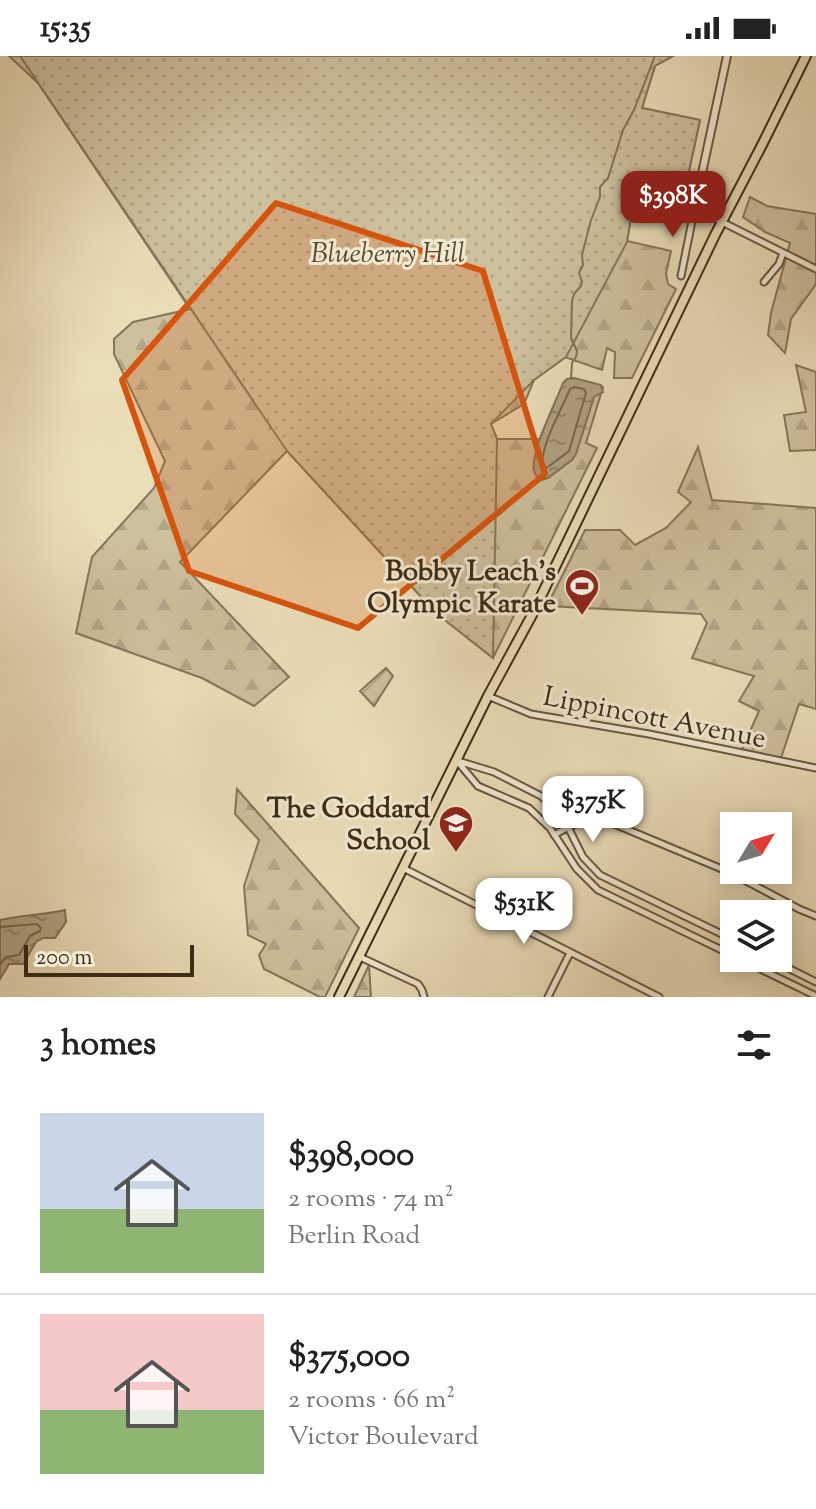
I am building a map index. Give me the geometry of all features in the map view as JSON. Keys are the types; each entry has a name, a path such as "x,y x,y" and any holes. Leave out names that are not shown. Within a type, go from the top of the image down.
{"main road":[{"path":"339,997 488,696 539,601 722,222 806,56"}],"street":[{"path":"681,276 727,56"},
{"path":"695,206 816,269"},
{"path":"764,282 779,264 783,253"},
{"name":"Lippincott Avenue","path":"488,696 531,714 816,768"},
{"path":"456,760 494,772 531,789 551,805 568,827 583,857 600,875 720,933"},
{"path":"456,760 478,786 529,808 550,828 577,869 598,890 720,949"},
{"path":"554,835 592,819 607,821 729,872 816,916"},
{"path":"403,868 659,997"},
{"path":"548,997 570,953"},
{"path":"359,957 418,984 424,997"},
{"path":"792,970 816,982"},
{"path":"767,972 816,996"}],"highlighted area":[{"path":"276,203 483,271 545,474 358,628 189,571 122,380"}],"green space":[{"name":"Blueberry Hill","path":"9,56 673,56 655,66 642,108 700,120 683,199 635,192 627,241 671,251 666,274 668,284 676,289 632,378 614,378 615,352 607,348 602,370 565,357 534,380 524,404 491,424 497,439 540,439 565,381 603,387 586,443 597,448 493,658 436,613 287,451 180,562 289,677 254,706 202,678 76,633 92,557 154,488 165,461 114,354 114,339 133,322 190,309 38,83"},
{"name":"Blueberry Hill","path":"20,56 673,56 655,66 642,108 700,120 683,199 634,200 627,242 566,357 534,380 491,424 497,439 493,658 436,613 287,451"},
{"path":"750,197 767,206 816,214 816,284 791,319 785,353 768,335 790,243 765,232 743,217"},
{"path":"796,365 816,372 816,450 790,451 784,415 806,412"},
{"path":"698,447 712,500 816,508 816,709 799,704 779,764 739,756 759,711 739,701 754,676 692,658 707,623 701,614 547,606 585,530 620,530 635,545 666,528 691,502 678,492"},
{"path":"386,668 393,676 374,706 360,691"},
{"path":"237,789 359,928 325,997 264,969 259,955 266,944 248,935 244,886 259,840 235,814"},
{"path":"369,965 371,997 354,997"}],"water":[{"path":"574,378 601,385 603,392 594,397 572,460 542,480 534,470 540,440 563,383"},
{"path":"65,910 66,922 55,938 43,938 36,942 23,964 9,964 0,979 0,920"}],"waterway":[{"path":"571,379 577,351 571,338 572,301 581,286 579,273 591,220 600,197 600,187 608,178 623,130 655,56"}],"place":[{"name":"Bobby Leach's Olympic Karate","path":"582,617"},
{"name":"The Goddard School","path":"456,854"}]}
